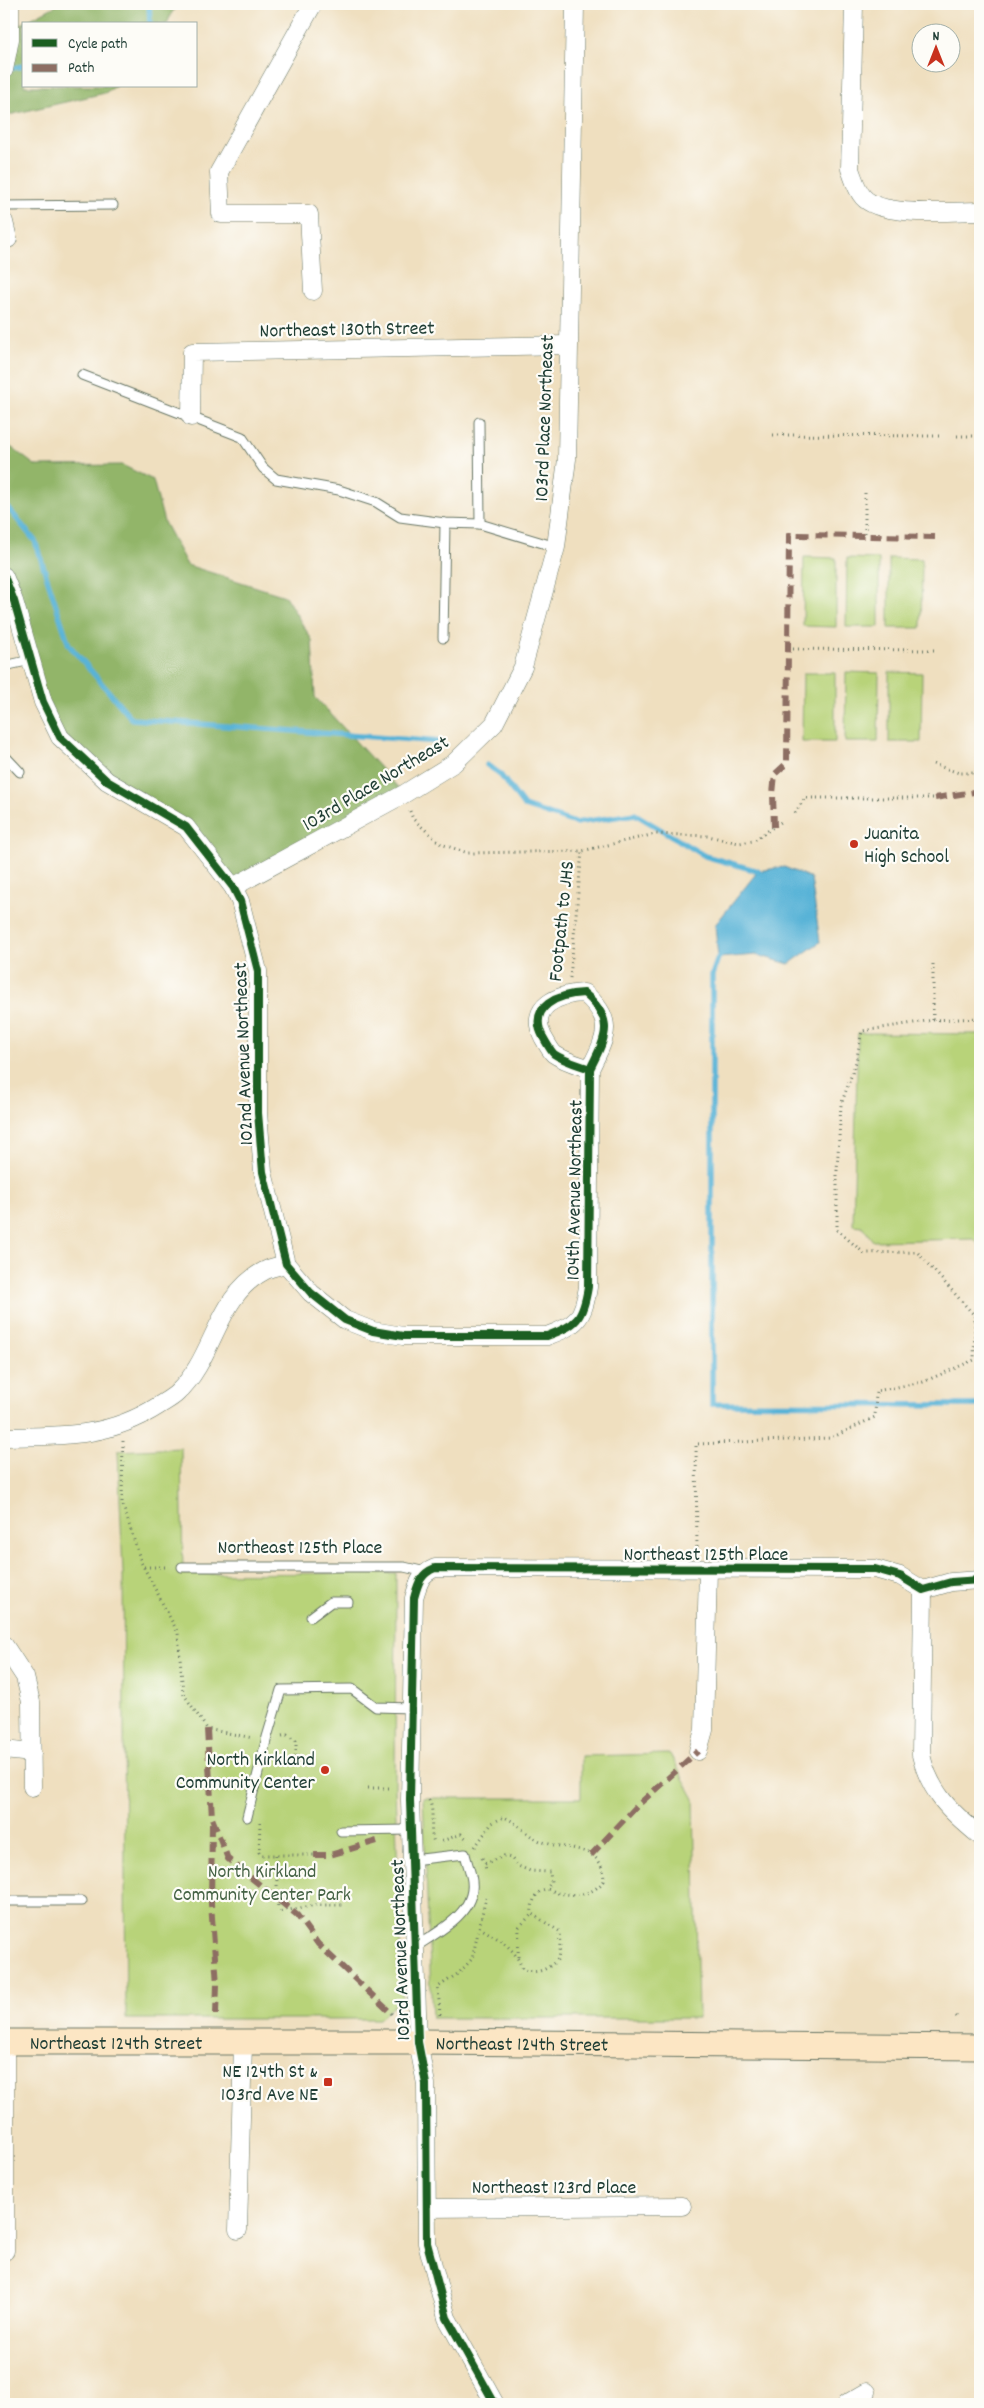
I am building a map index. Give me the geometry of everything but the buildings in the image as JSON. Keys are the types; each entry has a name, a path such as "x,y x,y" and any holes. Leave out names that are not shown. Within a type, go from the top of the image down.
{"main road":[{"name":"Northeast 124th Street","path":"4,2042 418,2042 980,2047"}],"street":[{"path":"4,70 10,40 10,4"},
{"path":"313,4 219,172 221,214 309,214 313,291"},
{"name":"103rd Place Northeast","path":"233,887 404,794 454,763 494,724 523,667 556,547 567,459 575,4"},
{"path":"854,4 850,169 856,186 864,198 880,207 901,210 980,211"},
{"name":"Northeast 130th Street","path":"191,417 192,352 568,345"},
{"name":"102nd Avenue Northeast","path":"4,576 14,601 43,702 60,737 107,781 186,827 233,887 240,901 258,971 258,1113 263,1172 286,1264"},
{"name":"104th Avenue Northeast","path":"286,1264 311,1293 345,1320 373,1331 403,1336 548,1336 564,1330 577,1321 584,1310 588,1287 590,1070 604,1043 606,1020 597,1004 584,993 568,994"},
{"path":"568,994 557,997 548,1004 541,1015 541,1033 553,1053 590,1070"},
{"path":"4,1436 72,1436 110,1428 141,1417 177,1394 198,1367 237,1292 265,1270 286,1264"},
{"name":"Northeast 125th Place","path":"426,1572 435,1568 875,1569 900,1576 923,1590"},
{"path":"698,1751 704,1730 708,1569"},
{"name":"103rd Avenue Northeast","path":"426,1572 418,1582 414,1598 411,1708 411,1830 418,2042 426,2084 427,2243 448,2318 495,2404"},
{"path":"980,1580 951,1582 923,1590 920,1755 926,1776 938,1796 980,1836"},
{"path":"4,1645 25,1678 31,1702 32,1787"},
{"path":"4,1750 32,1753"},
{"path":"980,2038 980,2047"},
{"path":"4,2042 5,2251"},
{"path":"238,2230 243,2043"},
{"name":"Northeast 123rd Place","path":"426,2208 682,2206"},
{"path":"846,2404 867,2392"}],"lane":[{"path":"4,206 113,205"},
{"path":"82,375 242,436 263,468 276,479 339,490 376,502 400,517 445,523 480,524 556,547"},
{"path":"479,422 480,524"},
{"path":"443,638 445,523"},
{"path":"4,666 31,660"},
{"path":"4,755 20,772"},
{"name":"Northeast 125th Place","path":"182,1567 404,1567 426,1572"},
{"path":"311,1617 331,1602 348,1602"},
{"path":"248,1817 267,1737 282,1690 352,1689 376,1707 411,1708"},
{"path":"341,1831 411,1830"},
{"path":"412,1860 465,1854 472,1882 469,1904 446,1926 415,1947"},
{"path":"4,1901 82,1901"}],"path":[{"path":"773,435 942,436"},
{"path":"957,436 980,436"},
{"path":"865,494 865,536"},
{"path":"788,649 935,650"},
{"path":"933,764 959,773 980,773"},
{"path":"795,813 805,798 935,798"},
{"path":"410,811 413,819 441,844 468,853 582,851 655,834 708,836 739,843 752,841 781,822"},
{"path":"933,964 933,1020"},
{"path":"980,1018 933,1020 862,1030 856,1062 842,1105 837,1170 837,1230 864,1253 917,1252 975,1316 980,1317"},
{"path":"708,1569 696,1551 696,1444 831,1438 875,1417 876,1391 923,1382 974,1360 975,1316"},
{"path":"122,1437 122,1502 144,1567 178,1633 183,1693 207,1728 236,1736 253,1738"},
{"path":"144,1567 182,1567"},
{"path":"368,1788 393,1788"},
{"path":"428,1798 433,1809 431,1836 434,1842 440,1842 461,1834 475,1847 485,1864 486,1880"},
{"path":"260,1817 259,1852 261,1855 314,1855"},
{"path":"475,1847 492,1823 504,1817 513,1821 536,1839 600,1859 604,1868 604,1881 596,1890 580,1895 546,1890"},
{"path":"276,1855 278,1912 316,1905 342,1905"},
{"path":"485,1864 504,1856 511,1858 518,1866 530,1871 550,1872 551,1882 546,1890 535,1896 531,1906 532,1914"},
{"path":"440,2015 438,1987 459,1973 472,1959 487,1888"},
{"path":"480,1928 506,1943 518,1958 522,1969 531,1973 550,1966 558,1959 560,1944 559,1931 532,1914"},
{"path":"518,1958 519,1927 532,1914"}],"green space":[{"path":"59,4 182,4 172,12 168,22 25,22"},
{"path":"22,24 22,88 113,88 105,93 4,116 4,33"},
{"path":"4,442 36,466 122,465 153,480 164,522 187,565 285,596 312,640 315,697 404,794 233,887 186,827 60,737 4,576"},
{"path":"804,557 836,558 836,627 803,626"},
{"path":"847,558 879,559 879,627 846,627"},
{"path":"889,558 922,559 921,628 889,628"},
{"path":"846,672 879,673 878,742 845,742"},
{"path":"889,672 922,673 921,742 889,742"},
{"path":"803,673 835,673 835,742 802,742"},
{"path":"858,1033 980,1034 980,1246 974,1239 873,1241 862,1226 853,1225"},
{"name":"North Kirkland Community Center Park","path":"181,1448 183,1574 396,1573 395,1788 402,1998 379,2019 126,2019 123,1573 118,1451"},
{"path":"670,1754 694,1799 698,2018 432,2018 423,1798 581,1798 581,1756"}],"water":[{"path":"784,867 811,878 820,942 789,964 757,955 718,958 715,925 758,871"}],"waterway":[{"path":"149,4 150,22"},
{"path":"6,69 22,66"},
{"path":"4,503 35,541 69,645 132,719 441,742"},
{"path":"487,765 499,773 524,806 575,823 635,814 705,856 758,871 760,877"},
{"path":"723,953 718,958 712,975 712,1404 980,1405"}],"marked path":[{"path":"774,827 773,794 775,774 787,763 789,535 935,537"},
{"path":"935,798 980,791"},
{"path":"207,1729 212,1818 228,1859 297,1915 318,1944 391,2013"},
{"path":"591,1855 637,1806 698,1751"},
{"path":"212,1823 211,1904 217,1984 216,2014"},
{"path":"314,1855 330,1855 377,1841"}],"cycle path":[{"path":"4,576 14,601 43,702 60,737 107,781 186,827 233,887 240,901 258,971 258,1113 263,1172 286,1264 311,1293 345,1320 373,1331 403,1336 547,1336 572,1324 581,1314 588,1287 590,1069 604,1038 605,1029 601,1012 584,993 556,999 542,1010 539,1017 539,1026 543,1037 554,1054 590,1069"},
{"path":"495,2404 447,2318 427,2243 426,2084 418,2042 410,1800 414,1598 420,1580 426,1573 435,1568 875,1569 900,1576 923,1590 951,1582 980,1580"}],"place":[{"name":"Juanita High School","path":"854,844"},
{"name":"North Kirkland Community Center","path":"325,1770"},
{"name":"NE 124th St & 103rd Ave NE","path":"328,2082"}]}
